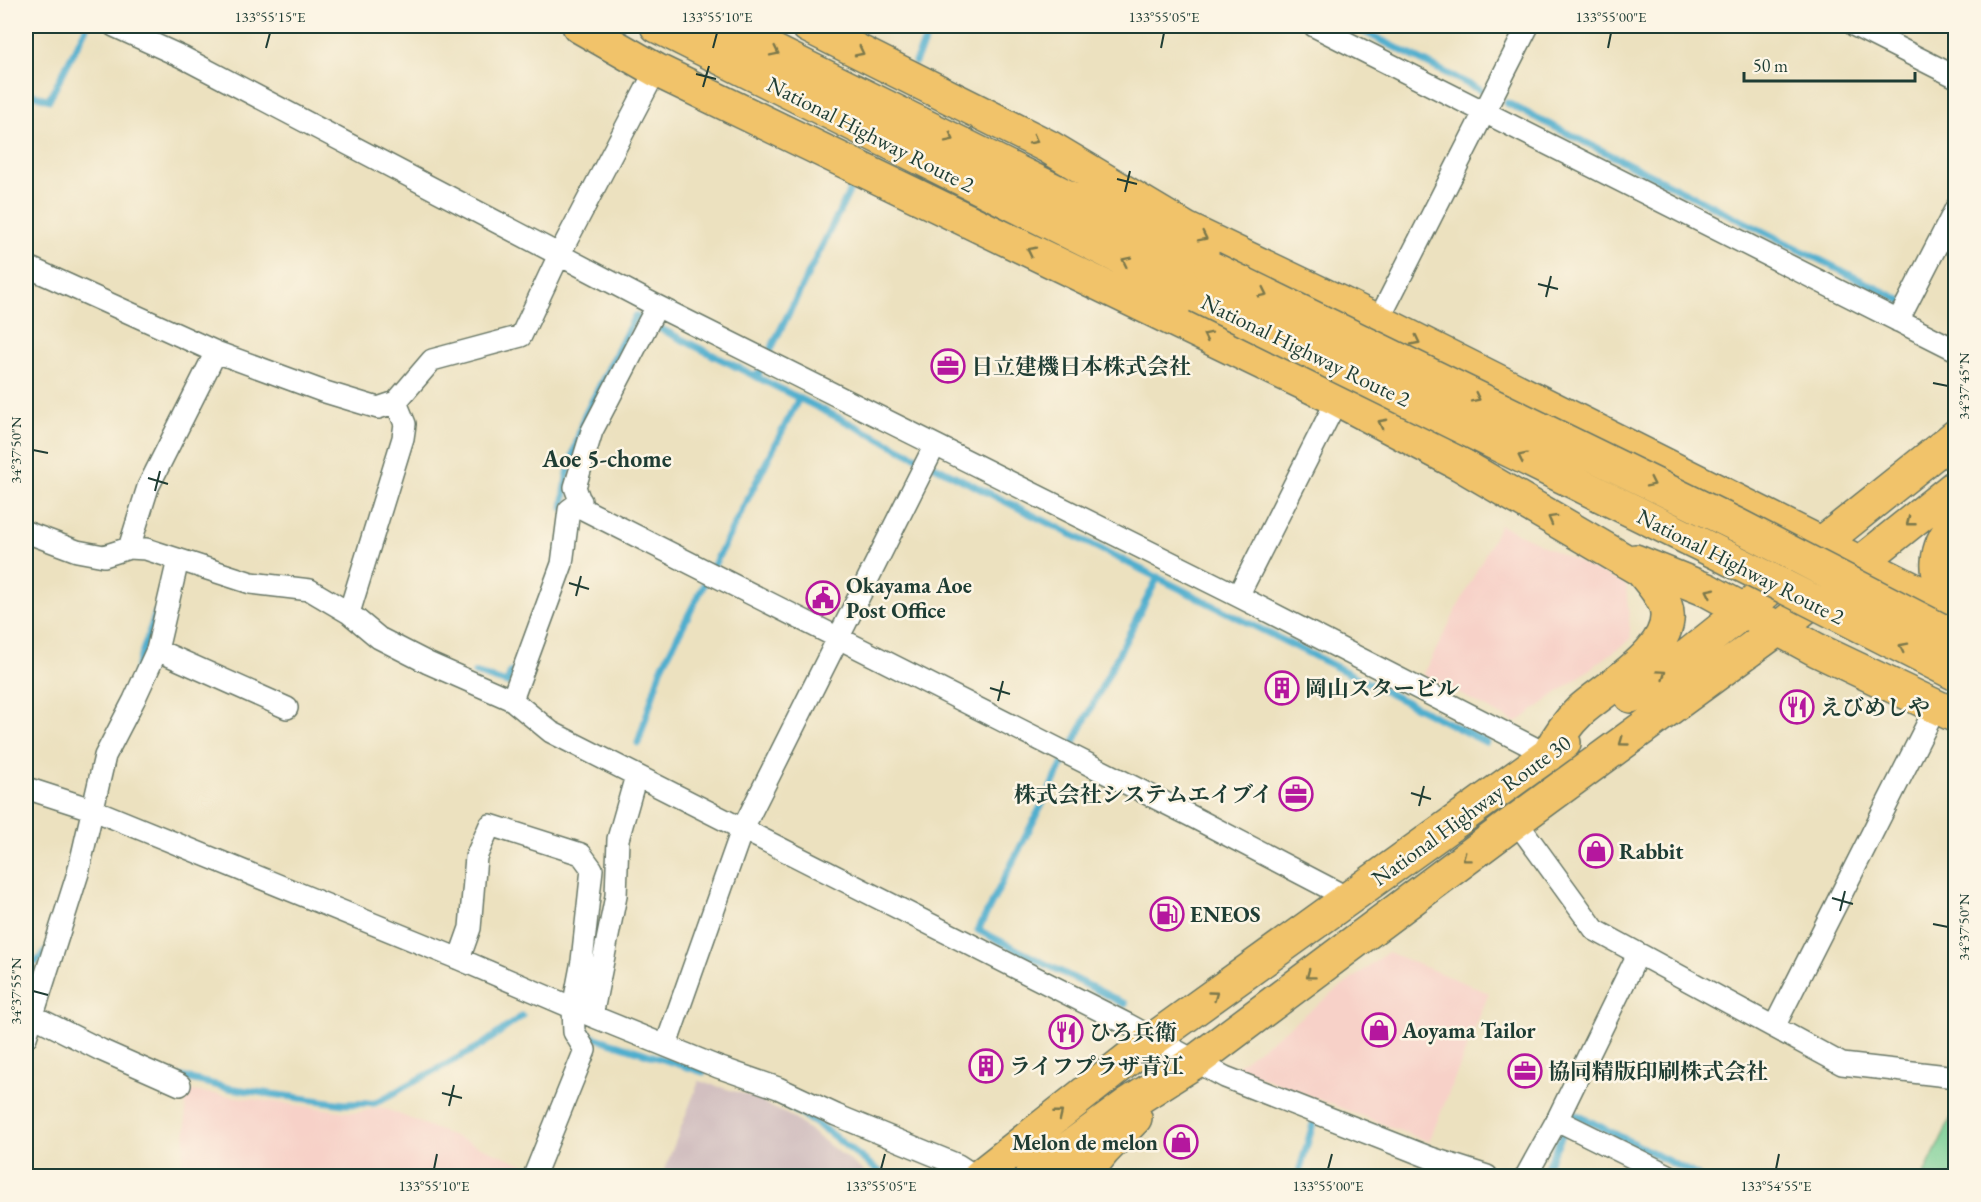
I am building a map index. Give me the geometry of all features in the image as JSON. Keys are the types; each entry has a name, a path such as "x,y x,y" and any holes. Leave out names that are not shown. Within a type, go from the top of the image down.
{"highway":[{"path":"579,26 656,70 1337,399 1460,464 1641,570 1655,586 1666,607 1666,624 1660,640 1650,654 1581,710 1560,731 1548,755"},
{"path":"610,26 836,137 987,192"},
{"name":"National Highway Route 2","path":"657,26 987,192 1204,282 1737,525 1956,638"},
{"name":"National Highway Route 2","path":"723,26 1722,555 1956,674"},
{"path":"808,26 1049,147 1186,229 1378,321 1956,610"},
{"name":"National Highway Route 30","path":"980,1176 1155,1038 1690,654 1821,544 1956,436"},
{"name":"National Highway Route 30","path":"1030,1176 1127,1105 1186,1068 1516,821 1778,629 1956,486"},
{"path":"1956,522 1942,540 1938,576 1947,592 1956,599"},
{"path":"1603,547 1707,590 1817,650 1946,712"},
{"path":"1083,1176 1104,1150 1186,1068"}],"street":[{"path":"114,26 192,62 559,255 651,316 764,360 929,456 1238,596 1548,755"},
{"path":"1314,26 1484,111 1904,309 1956,350"},
{"path":"1238,596 1528,26"},
{"path":"1855,26 1956,77"},
{"path":"26,266 216,352 322,391 378,408 396,402 432,360 521,336 559,255 656,70"},
{"path":"1904,309 1956,208"},
{"path":"651,316 592,431 575,487 583,508 1348,898"},
{"path":"26,532 77,551 104,556 131,541 148,487 216,352"},
{"path":"349,613 404,438 405,424 396,402"},
{"path":"666,1045 742,830 929,456"},
{"path":"512,700 562,564 569,510 581,501"},
{"path":"131,541 146,549 251,583 310,590 349,613 379,638 428,663 512,700 552,732 1155,1038 1186,1068 1226,1077 1431,1158 1487,1176"},
{"path":"26,1037 32,1009 78,873 105,756 157,650 178,560"},
{"path":"157,650 287,708"},
{"path":"1774,1027 1946,712"},
{"path":"534,1176 585,1050 574,1032 616,896 618,840 636,776"},
{"path":"26,788 94,810 717,1067 778,1088 958,1166 975,1176"},
{"path":"1516,821 1595,930 1842,1064 1956,1077"},
{"path":"459,959 470,928 476,857 490,825 581,854 592,869 582,961 582,1012"},
{"path":"1526,1176 1564,1123 1638,954"},
{"path":"32,1009 101,1050 180,1085"},
{"path":"1564,1123 1670,1176"}],"shaded area":[{"path":"1500,525 1626,585 1631,639 1516,723 1423,675"},
{"name":"Aoyama Tailor","path":"1388,952 1489,993 1429,1142 1235,1067"},
{"path":"699,1081 761,1099 763,1103 792,1117 870,1176 662,1176"},
{"path":"185,1090 356,1113 381,1107 528,1166 524,1176 180,1176 186,1128"}],"green space":[{"path":"1955,1110 1955,1176 1923,1176"}],"waterway":[{"path":"26,92 49,100 87,26"},
{"path":"915,62 932,26"},
{"path":"1353,26 1480,90"},
{"path":"1507,103 1904,302"},
{"path":"757,377 851,188"},
{"path":"563,508 567,477 584,417 635,316 1486,742"},
{"path":"638,743 661,669 799,398"},
{"path":"1125,1004 978,930 1158,577"},
{"path":"135,674 156,613"},
{"path":"475,673 507,683 511,672"},
{"path":"26,965 39,960 44,952"},
{"path":"26,979 28,1000 31,1002"},
{"path":"182,1077 228,1088 344,1104 375,1103 482,1045 522,1016"},
{"path":"587,1032 590,1036 703,1072"},
{"path":"773,1096 827,1131 885,1176"},
{"path":"1542,1176 1573,1113 1698,1176"},
{"path":"1298,1176 1313,1124"}],"place":[{"name":"日立建機日本株式会社","path":"948,366"},
{"name":"Okayama Aoe Post Office","path":"823,598"},
{"name":"岡山スタービル","path":"1282,688"},
{"name":"えびめしや","path":"1797,707"},
{"name":"株式会社システムエイブイ","path":"1296,794"},
{"name":"Rabbit","path":"1596,851"},
{"name":"ENEOS","path":"1167,914"},
{"name":"Aoyama Tailor","path":"1379,1030"},
{"name":"ひろ兵衛","path":"1066,1032"},
{"name":"ライフプラザ青江","path":"986,1066"},
{"name":"協同精版印刷株式会社","path":"1525,1071"},
{"name":"Melon de melon","path":"1181,1142"}],"district":[{"name":"Aoe 5-chome","path":"607,459"}]}
